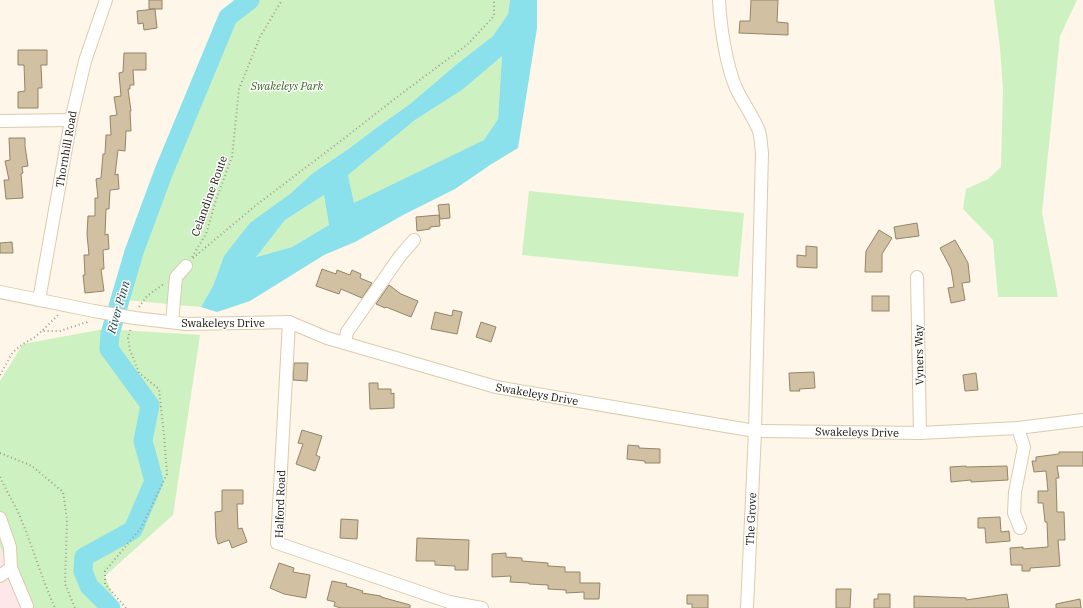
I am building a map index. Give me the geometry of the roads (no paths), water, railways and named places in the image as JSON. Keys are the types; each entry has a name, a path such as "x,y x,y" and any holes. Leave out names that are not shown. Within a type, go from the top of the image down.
{"street":[{"name":"Thornhill Road","path":"39,300 71,120 85,61 106,0"},
{"name":"The Grove","path":"720,0 723,39 730,68 736,87 754,120 759,133 762,153 755,431 747,608"},
{"path":"0,121 71,120"},
{"path":"345,343 347,332 400,256 414,240"},
{"path":"172,322 176,277 188,264"},
{"name":"Vyners Way","path":"917,276 920,433"},
{"name":"Swakeleys Drive","path":"0,292 131,318 186,324 289,322 328,338 496,387 755,431 920,433 1018,428 1083,420"},
{"name":"Halford Road","path":"289,322 277,543 449,602 482,608"},
{"path":"1018,428 1024,447 1015,492 1014,513 1020,528"},
{"path":"0,518 10,547 11,568 27,606"},
{"path":"0,576 11,568"}],"water":[{"path":"510,0 537,0 537,28 518,148 455,189 405,214 355,242 324,255 250,301 217,312 201,307 213,286 224,256 250,223 290,194 313,173 410,104 493,36 508,14","holes":["502,56 498,119 484,140 354,203 348,175 415,120 462,90","324,195 329,225 292,247 256,257 285,220"]}],"waterway":[{"name":"River Pinn","path":"111,608 89,586 83,571 84,557 133,530 154,481 143,441 150,405 109,349 110,334 134,252 164,171 228,17 250,0"}],"park label":[{"name":"Swakeleys Park","path":"287,86"}]}
